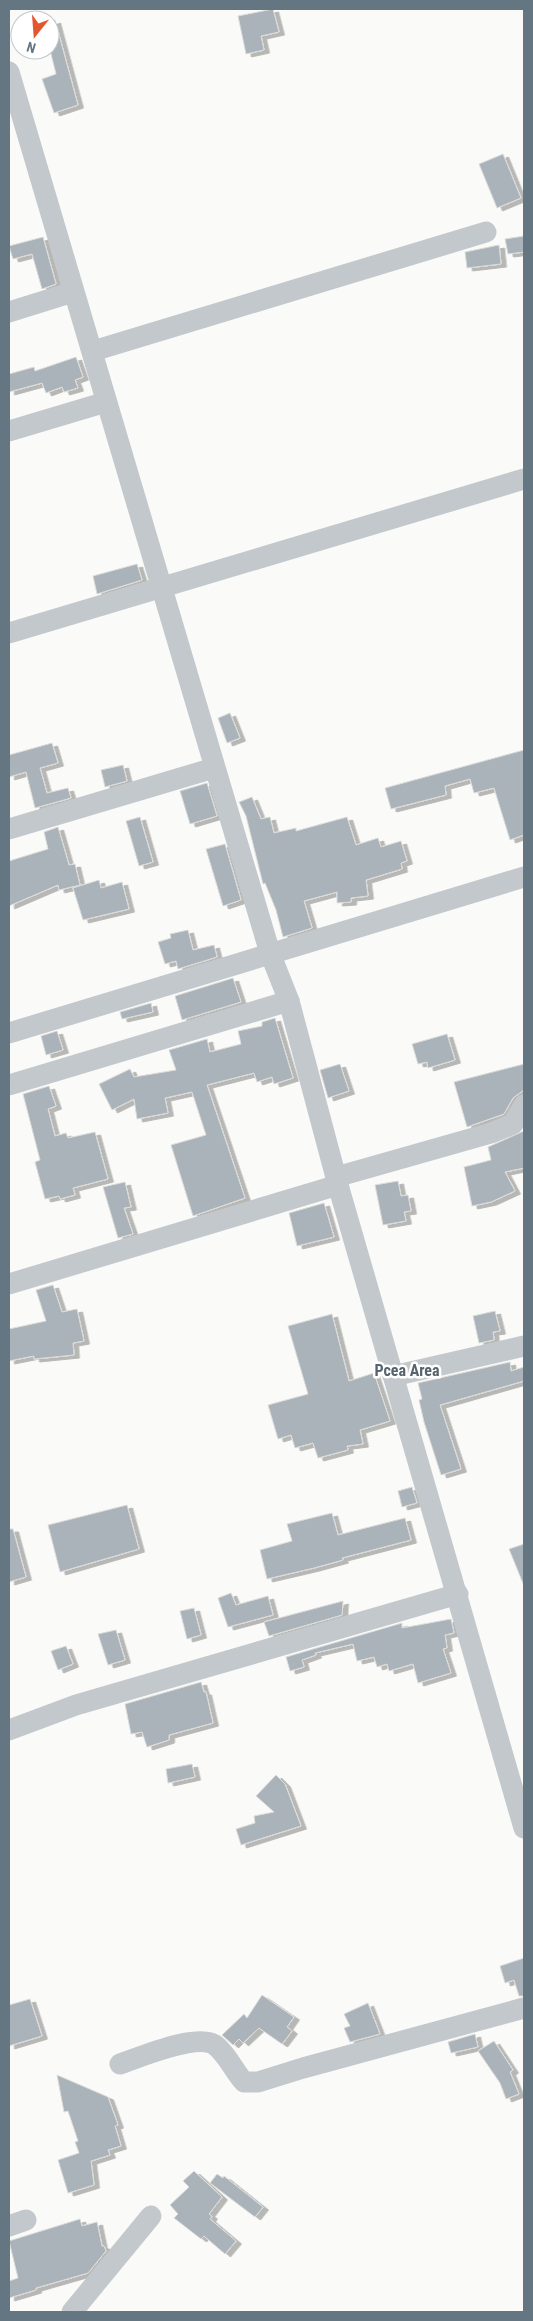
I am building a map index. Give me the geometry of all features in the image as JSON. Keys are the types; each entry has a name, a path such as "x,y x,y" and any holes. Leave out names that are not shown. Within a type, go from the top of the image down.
{"street":[{"path":"9,72 270,954 289,1001 337,1181 458,1594 524,1828"},
{"path":"93,351 486,232"},
{"path":"9,312 73,292"},
{"path":"9,432 106,402"},
{"path":"9,633 524,479"},
{"path":"9,829 214,768"},
{"path":"9,1033 524,877"},
{"path":"9,1085 289,1001"},
{"path":"9,1284 491,1133 513,1124 524,1104"},
{"path":"393,1376 524,1346"},
{"path":"9,1730 76,1705 458,1594"},
{"path":"120,2064 182,2044 200,2041 216,2046 244,2082 258,2082 524,2008"},
{"path":"72,2312 151,2216"}],"building":[{"path":"273,9 279,32 261,36 264,50 246,54 238,16"},
{"path":"60,38 78,105 54,113 42,79 56,74 52,60 60,60"},
{"path":"503,154 521,198 497,208 479,164"},
{"path":"524,236 524,252 508,254 505,239"},
{"path":"43,237 56,284 42,289 32,254 13,259 9,246"},
{"path":"499,245 501,264 467,268 465,252"},
{"path":"76,357 83,377 75,380 78,388 64,392 62,387 46,393 42,383 9,392 9,374 34,367 35,371"},
{"path":"137,564 142,580 97,594 93,576"},
{"path":"230,713 240,738 227,743 218,718"},
{"path":"52,743 58,763 40,768 47,793 68,788 71,798 35,808 26,772 9,777 9,755"},
{"path":"524,750 524,835 510,840 494,788 474,793 470,779 445,786 446,795 391,809 385,788"},
{"path":"123,765 127,781 105,787 101,770"},
{"path":"207,783 217,816 190,824 180,791"},
{"path":"252,797 261,819 270,817 274,833 296,828 296,831 347,817 356,845 378,838 381,847 401,841 407,861 401,863 402,869 366,880 368,896 351,898 351,902 337,903 337,892 304,901 312,928 283,937 276,910 265,883 263,884 246,816 239,802"},
{"path":"140,817 153,862 139,866 126,821"},
{"path":"58,827 69,865 75,864 80,885 59,890 58,885 9,906 9,861 48,849 44,832"},
{"path":"225,844 241,900 223,906 206,849"},
{"path":"99,880 101,888 122,882 129,909 83,920 73,888"},
{"path":"188,930 193,950 214,945 217,957 178,969 176,961 165,964 158,942 171,938 170,934"},
{"path":"233,978 241,1002 182,1020 175,996"},
{"path":"151,1003 153,1012 122,1019 120,1012"},
{"path":"275,1018 293,1078 274,1084 272,1077 257,1082 254,1073 207,1085 245,1198 193,1216 171,1145 206,1135 192,1092 165,1098 168,1113 137,1119 134,1099 112,1110 99,1084 130,1069 134,1077 176,1070 169,1050 207,1039 210,1052 241,1044 238,1031 262,1026 262,1022"},
{"path":"57,1031 63,1050 46,1055 41,1036"},
{"path":"447,1034 455,1060 428,1068 427,1062 418,1064 412,1044"},
{"path":"340,1064 349,1091 328,1098 320,1070"},
{"path":"524,1064 524,1090 513,1098 504,1114 467,1127 454,1082"},
{"path":"49,1086 56,1106 48,1109 55,1136 66,1133 68,1138 95,1132 108,1179 73,1188 75,1195 60,1199 59,1196 45,1199 35,1162 40,1160 23,1094"},
{"path":"524,1131 524,1168 505,1172 515,1191 491,1202 472,1206 464,1167 491,1160 488,1147"},
{"path":"398,1181 401,1196 408,1195 411,1211 404,1212 406,1221 383,1225 375,1185"},
{"path":"125,1182 131,1207 124,1208 133,1234 118,1238 103,1187"},
{"path":"324,1203 334,1237 297,1246 289,1213"},
{"path":"53,1285 62,1312 77,1309 84,1341 73,1343 74,1355 34,1359 34,1356 9,1361 9,1329 46,1321 36,1290"},
{"path":"495,1311 500,1331 493,1332 494,1340 479,1343 473,1316"},
{"path":"332,1314 349,1381 374,1373 390,1421 360,1430 363,1444 347,1446 348,1450 318,1458 313,1443 295,1448 291,1435 278,1439 268,1405 308,1394 288,1326"},
{"path":"510,1362 511,1371 524,1367 524,1381 440,1405 461,1469 441,1475 424,1422 419,1400 422,1399 418,1383"},
{"path":"412,1487 417,1503 402,1507 398,1491"},
{"path":"127,1505 139,1549 60,1572 48,1525"},
{"path":"332,1513 338,1535 405,1518 411,1540 342,1558 343,1560 314,1568 267,1579 260,1550 292,1541 287,1524"},
{"path":"9,1529 13,1529 26,1577 9,1582"},
{"path":"524,1544 524,1586 509,1549"},
{"path":"231,1593 236,1605 268,1596 273,1615 228,1627 218,1598"},
{"path":"343,1601 342,1615 269,1636 264,1622"},
{"path":"194,1608 201,1635 187,1639 180,1611"},
{"path":"451,1619 454,1633 445,1635 447,1648 443,1649 451,1673 418,1683 413,1664 389,1671 387,1664 377,1667 374,1657 357,1661 353,1644 315,1653 316,1655 302,1660 304,1667 290,1671 286,1657 402,1623 402,1628"},
{"path":"116,1630 125,1660 108,1665 98,1634"},
{"path":"66,1646 73,1664 58,1670 51,1651"},
{"path":"201,1682 204,1692 206,1692 213,1723 169,1735 169,1740 147,1747 142,1732 131,1734 125,1704"},
{"path":"192,1764 195,1777 168,1783 166,1769"},
{"path":"276,1775 285,1784 301,1826 241,1845 236,1829 255,1823 254,1816 274,1812 256,1796"},
{"path":"524,1958 524,1996 519,1996 514,1980 505,1983 500,1966"},
{"path":"262,1995 294,2017 287,2027 292,2031 282,2044 259,2028 243,2043 239,2039 233,2045 222,2035 244,2014 247,2018"},
{"path":"30,1999 42,2036 9,2046 9,2005"},
{"path":"368,2003 380,2034 350,2042 344,2028 350,2026 344,2014"},
{"path":"475,2034 478,2047 451,2053 448,2042"},
{"path":"494,2041 513,2070 510,2072 519,2094 506,2099 500,2083 478,2051"},
{"path":"57,2075 108,2097 118,2125 115,2126 121,2146 108,2150 110,2155 91,2161 94,2185 68,2193 58,2160 79,2153 75,2142 78,2141 68,2111 64,2112"},
{"path":"194,2171 222,2197 209,2214 212,2216 210,2219 236,2241 225,2254 204,2236 201,2239 174,2218 178,2214 170,2205 189,2187 183,2181"},
{"path":"217,2174 223,2178 224,2176 263,2207 255,2217 210,2183"},
{"path":"80,2219 82,2226 97,2222 102,2246 104,2246 106,2251 88,2273 9,2298 9,2281 18,2278 9,2241"}],"district":[{"name":"Pcea Area","path":"407,1370"}]}
